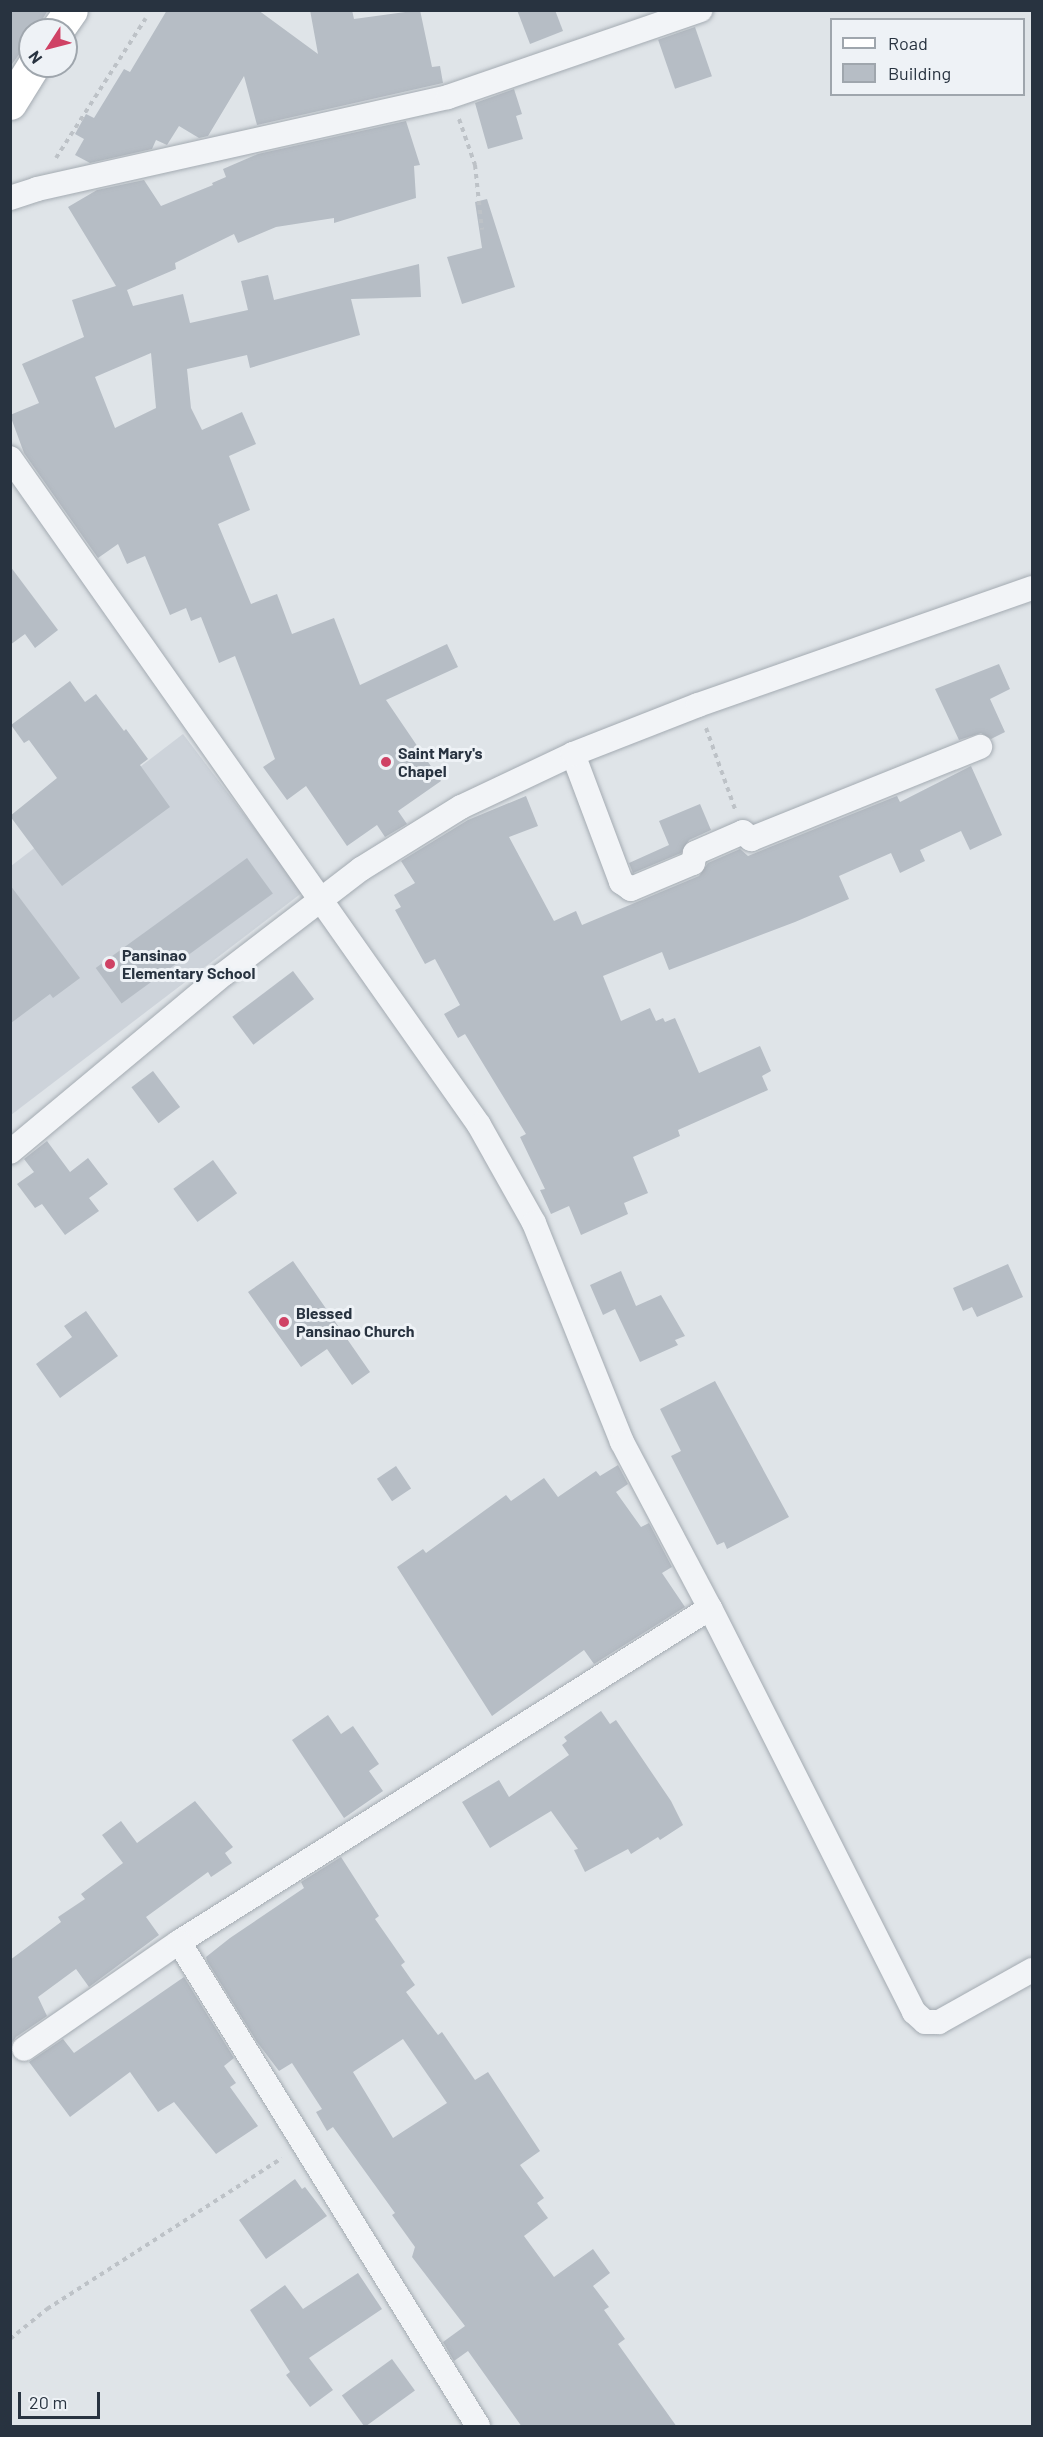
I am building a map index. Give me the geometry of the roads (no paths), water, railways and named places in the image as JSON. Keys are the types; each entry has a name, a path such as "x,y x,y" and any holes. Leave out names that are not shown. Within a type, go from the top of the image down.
{"main road":[{"path":"10,103 26,78"}],"street":[{"path":"10,198 37,189 448,97 700,10"},
{"path":"10,458 478,1125 518,1190 622,1442 710,1608 914,2012 926,2022 939,2022 1032,1970"},
{"path":"10,1152 224,974 406,838 460,807 573,754 698,705 1032,588"},
{"path":"573,754 626,888 693,862 694,854 743,832 751,839 980,747"},
{"path":"24,2049 179,1942 710,1608"},
{"path":"179,1942 306,2143 478,2427"}],"place":[{"name":"Saint Mary's Chapel","path":"386,762"},
{"name":"Pansinao Elementary School","path":"110,964"},
{"name":"Blessed Pansinao Church","path":"284,1322"}]}
